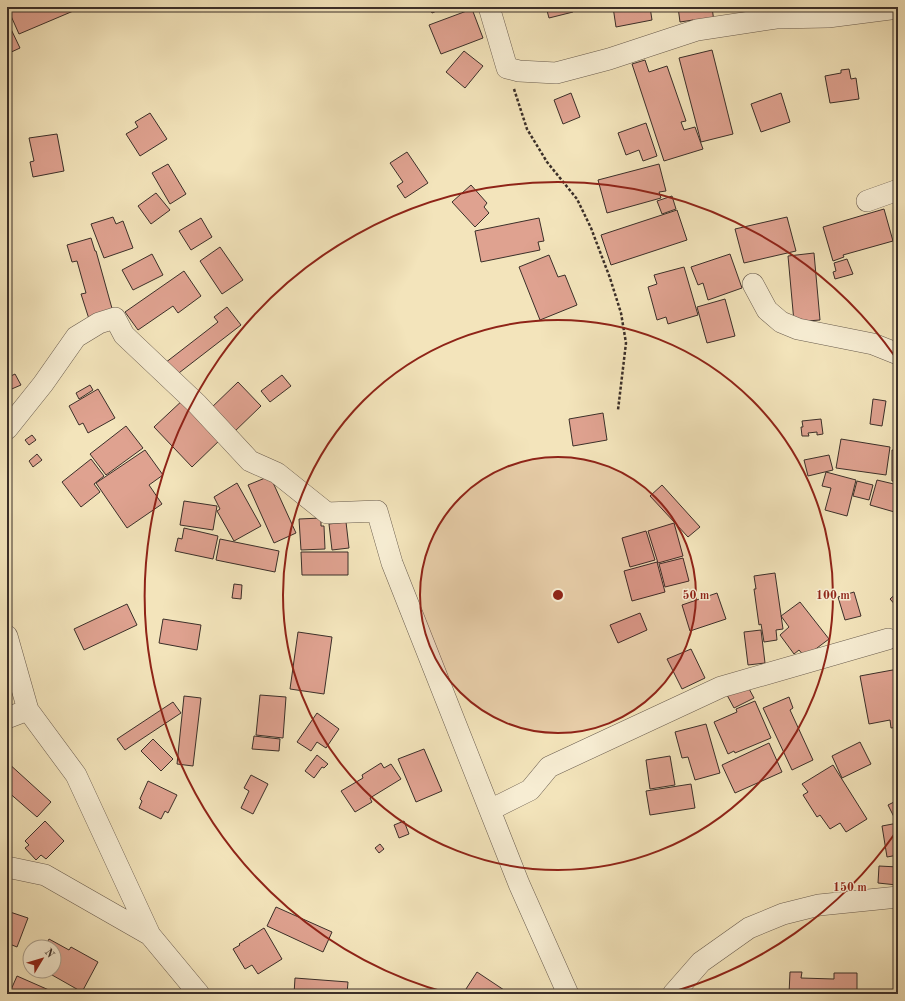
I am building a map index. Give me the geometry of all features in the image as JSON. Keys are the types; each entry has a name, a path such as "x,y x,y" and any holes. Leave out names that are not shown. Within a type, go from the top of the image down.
{"street":[{"path":"489,7 507,68 519,71 556,73 609,59 697,30 776,18 828,17 898,8"},
{"path":"867,201 898,190"},
{"path":"753,284 767,310 781,322 798,329 873,344 898,354"},
{"path":"7,428 43,384 76,337 99,323 115,318 124,335 197,404 250,461 277,473 327,513 377,511 392,563 519,884 568,994"},
{"path":"7,636 28,710 76,775 150,935 199,994"},
{"path":"490,810 530,790 549,767 720,687 888,639"},
{"path":"7,718 28,710"},
{"path":"7,867 45,875 150,935"},
{"path":"673,994 701,962 750,928 784,914 819,906 898,897"}],"path":[{"path":"507,68 527,129 547,162 577,199 591,228 621,313 626,343 618,410"}],"building":[{"path":"7,7 77,7 78,9 19,34"},
{"path":"429,7 446,7 432,13"},
{"path":"546,7 572,7 573,12 549,18"},
{"path":"613,7 650,7 652,20 616,27"},
{"path":"678,7 712,7 714,22 693,25 693,20 680,22"},
{"path":"472,9 483,38 441,54 429,25"},
{"path":"10,27 20,48 7,54 7,29"},
{"path":"712,50 733,134 701,142 679,58"},
{"path":"464,51 483,66 465,88 446,72"},
{"path":"645,60 649,72 667,66 686,121 681,122 684,130 695,127 703,149 664,161 632,64"},
{"path":"849,69 851,79 856,78 859,99 830,103 825,76 841,73 841,70"},
{"path":"571,93 580,117 563,124 554,100"},
{"path":"781,93 790,122 761,132 751,104"},
{"path":"150,113 167,139 140,156 126,134 138,127 135,122"},
{"path":"646,123 657,156 643,161 639,150 626,155 618,133"},
{"path":"57,134 64,171 33,177 30,162 34,161 29,138"},
{"path":"407,152 428,183 405,198 397,186 403,182 390,163"},
{"path":"168,164 186,194 170,204 152,173"},
{"path":"659,164 666,191 659,192 661,198 607,213 598,180"},
{"path":"471,185 487,203 484,207 489,213 475,227 452,202"},
{"path":"156,193 170,210 151,224 138,206"},
{"path":"672,196 676,209 662,214 657,201"},
{"path":"884,209 893,241 843,255 844,257 833,261 823,227"},
{"path":"677,210 687,240 611,265 601,235"},
{"path":"113,217 116,224 123,221 133,248 104,258 91,224"},
{"path":"787,217 796,251 744,263 735,229"},
{"path":"201,218 212,237 191,250 179,231"},
{"path":"539,218 544,241 538,242 540,250 481,262 475,231"},
{"path":"91,238 113,312 89,319 81,294 86,293 77,261 72,262 67,245"},
{"path":"220,247 243,280 222,294 200,261"},
{"path":"814,253 820,320 794,322 788,256"},
{"path":"152,254 163,275 133,290 122,270"},
{"path":"730,254 742,288 708,300 703,283 698,285 691,267"},
{"path":"549,255 558,277 565,275 577,305 540,320 519,267"},
{"path":"847,259 853,274 835,279 833,272 836,271 834,263"},
{"path":"684,267 698,315 668,324 666,317 657,320 648,287 657,284 654,275"},
{"path":"184,271 201,296 178,313 173,306 138,330 125,312"},
{"path":"725,299 735,336 707,343 697,307"},
{"path":"227,307 241,325 175,376 165,363 218,322 214,317"},
{"path":"7,369 11,376 15,374 21,385 7,391"},
{"path":"282,375 291,386 270,402 261,391"},
{"path":"238,382 261,406 232,434 209,410"},
{"path":"90,385 93,390 79,399 76,393"},
{"path":"98,389 115,418 88,433 83,423 79,425 69,406"},
{"path":"185,398 223,437 192,467 154,427"},
{"path":"873,399 886,401 882,426 870,424"},
{"path":"603,413 607,440 573,446 569,419"},
{"path":"821,419 823,434 817,435 817,432 808,433 809,436 802,436 802,421"},
{"path":"126,426 143,448 106,475 90,454"},
{"path":"32,435 36,440 29,445 25,440"},
{"path":"841,439 890,447 886,475 836,468"},
{"path":"145,450 163,475 149,485 162,504 127,528 96,483"},
{"path":"892,450 898,450 898,482 892,481"},
{"path":"37,454 42,460 33,467 29,461"},
{"path":"829,455 833,470 808,476 804,460"},
{"path":"91,459 104,476 94,484 100,492 81,507 62,482"},
{"path":"826,472 856,480 847,516 825,510 831,488 822,486"},
{"path":"270,476 296,533 274,543 248,485"},
{"path":"877,480 898,485 898,513 870,505"},
{"path":"857,481 873,485 869,500 853,496"},
{"path":"237,483 261,526 234,541 217,511 220,509 214,497"},
{"path":"662,485 700,527 688,537 650,496"},
{"path":"184,501 217,506 213,530 180,525"},
{"path":"321,518 321,526 324,526 325,549 301,550 299,519"},
{"path":"346,522 349,548 332,550 329,524"},
{"path":"674,523 683,556 658,563 648,531"},
{"path":"184,528 218,536 213,559 175,551 178,538 182,539"},
{"path":"646,531 655,560 630,567 622,538"},
{"path":"220,539 279,551 275,572 216,560"},
{"path":"301,552 348,552 348,575 302,575"},
{"path":"683,558 689,581 665,587 659,564"},
{"path":"657,562 665,592 632,601 624,571"},
{"path":"775,573 783,629 776,630 777,640 764,642 761,624 759,625 754,589 756,589 754,576"},
{"path":"234,584 242,585 241,599 232,598"},
{"path":"854,592 861,616 845,620 838,597"},
{"path":"898,592 898,608 890,599"},
{"path":"717,593 726,619 690,631 682,605"},
{"path":"800,602 829,639 805,657 799,650 794,654 780,635 789,627 781,616"},
{"path":"127,604 137,625 84,650 74,629"},
{"path":"640,613 647,630 618,643 610,625"},
{"path":"163,619 201,625 197,650 159,643"},
{"path":"761,630 765,663 748,665 744,632"},
{"path":"298,632 332,637 324,694 290,689"},
{"path":"691,649 705,678 682,689 667,659"},
{"path":"898,669 898,727 891,728 890,720 869,724 860,676"},
{"path":"747,685 754,698 734,708 727,695"},
{"path":"260,695 286,697 283,738 256,735"},
{"path":"184,696 201,698 193,766 177,764"},
{"path":"789,697 793,708 790,710 813,760 792,770 763,708"},
{"path":"755,701 771,738 735,753 734,751 728,754 714,722 737,712 736,709"},
{"path":"173,702 181,713 125,750 117,739"},
{"path":"317,713 339,729 326,748 317,742 311,751 297,742"},
{"path":"706,724 720,773 695,780 688,757 682,758 675,732"},
{"path":"254,736 280,739 279,751 252,749"},
{"path":"153,739 173,759 161,771 141,751"},
{"path":"860,742 871,764 842,778 832,756"},
{"path":"769,743 782,772 735,793 722,765"},
{"path":"424,749 442,791 416,802 398,759"},
{"path":"317,755 328,764 324,768 322,767 314,778 305,771"},
{"path":"670,756 675,785 650,789 646,760"},
{"path":"7,762 51,802 37,817 7,791"},
{"path":"381,763 384,768 391,764 401,779 370,798 372,802 355,812 341,791 363,778 362,775"},
{"path":"833,765 867,819 846,832 840,823 830,829 820,815 817,817 803,795 808,792 802,784"},
{"path":"251,775 268,784 253,814 241,808 249,791 244,788"},
{"path":"148,781 177,795 168,813 165,811 161,819 139,808 142,801 140,799"},
{"path":"691,784 695,808 650,815 646,791"},
{"path":"898,800 898,815 894,817 888,805"},
{"path":"45,821 64,841 46,859 41,855 36,860 25,848 29,845 25,841"},
{"path":"404,821 409,834 399,838 394,825"},
{"path":"898,823 898,855 887,857 882,826"},
{"path":"380,844 384,849 379,853 375,848"},
{"path":"879,866 898,867 897,885 878,883"},
{"path":"276,907 332,932 323,952 267,926"},
{"path":"7,911 28,918 17,947 7,943"},
{"path":"264,928 282,959 258,974 252,965 245,969 233,949"},
{"path":"62,946 69,950 71,947 98,962 82,992 59,979 62,979"},
{"path":"477,972 510,994 473,994 466,989"},
{"path":"790,972 802,972 801,978 834,979 834,973 857,973 857,994 789,994"},
{"path":"17,976 58,994 15,994 10,992"},
{"path":"295,978 348,982 347,994 294,994"}]}
